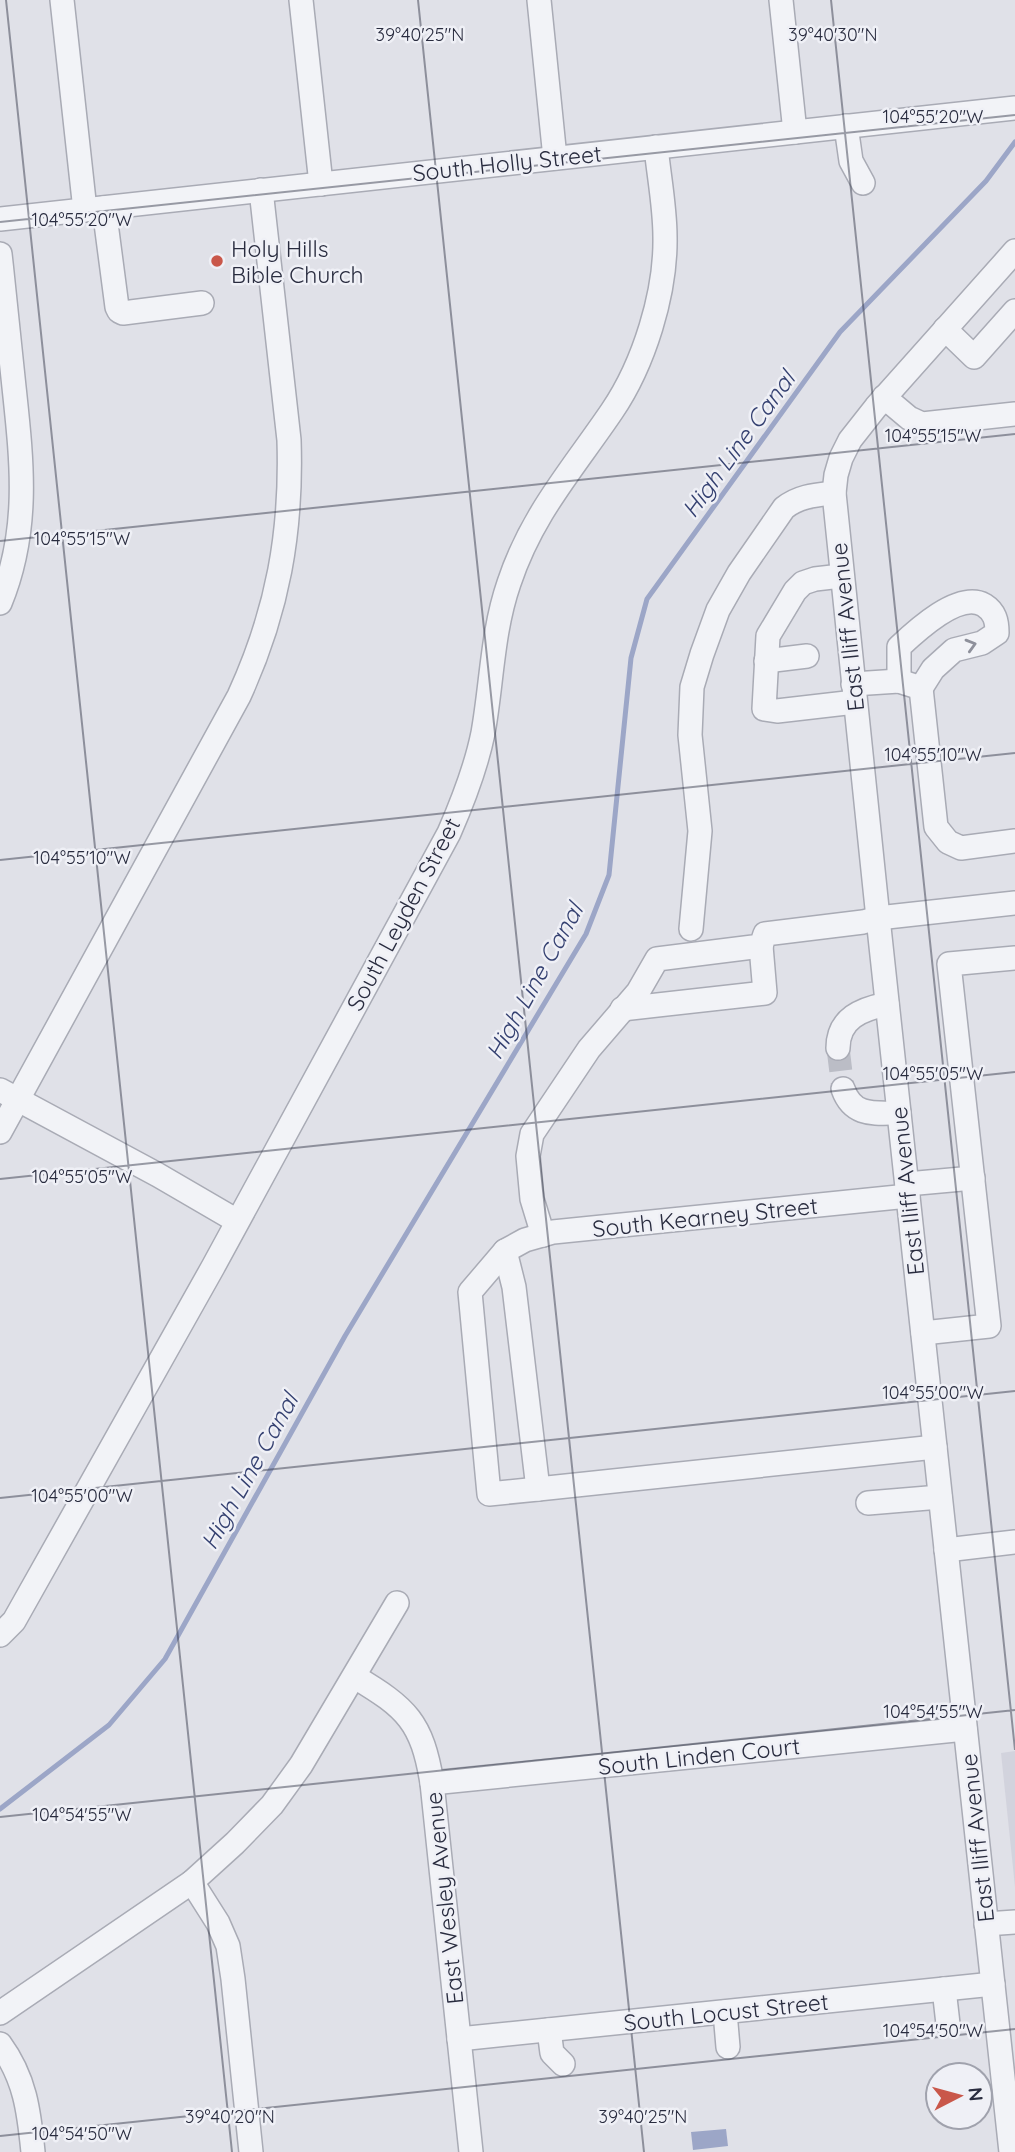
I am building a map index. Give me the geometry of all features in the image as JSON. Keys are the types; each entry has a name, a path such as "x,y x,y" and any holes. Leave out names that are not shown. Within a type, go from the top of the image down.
{"street":[{"path":"62,0 94,209 119,312 202,303"},
{"path":"301,0 321,184"},
{"path":"539,0 555,158"},
{"path":"781,0 795,132"},
{"name":"South Holly Street","path":"0,219 1015,108"},
{"path":"846,127 851,161 863,183"},
{"name":"South Leyden Street","path":"0,1635 14,1621 449,833 478,754 496,630 513,571 538,516 613,410 640,358 660,290 665,254 656,147"},
{"path":"0,1132 9,1094 239,696 261,642 274,599 286,538 289,440 261,190"},
{"name":"East Iliff Avenue","path":"1011,2152 834,493 841,458 850,440 884,397 1015,251"},
{"path":"0,254 22,469 18,535 0,603"},
{"path":"945,329 974,357 1015,312"},
{"path":"884,397 909,418 922,424 1015,414"},
{"path":"691,929 700,831 691,735 692,687 702,654 718,611 739,573 784,508 810,495 834,493"},
{"path":"841,576 803,583 794,592 768,636 764,709 777,711 899,681 921,688"},
{"path":"899,681 899,647 919,628 942,612 965,603 978,602 989,608 997,620 997,633 982,643 954,650 933,669 921,688 936,827 948,842 961,848 1015,841"},
{"path":"766,662 807,656"},
{"path":"622,1009 765,993 761,946 765,934 1015,903"},
{"path":"543,1235 532,1199 528,1156 532,1134 589,1049 638,992 657,959 761,946"},
{"path":"923,1333 989,1326 949,964 1015,958"},
{"path":"838,1048 842,1027 852,1016 867,1008 887,1004"},
{"path":"843,1089 846,1099 856,1108 870,1113 899,1113"},
{"path":"9,1094 237,1221"},
{"name":"South Kearney Street","path":"505,1251 524,1240 553,1232 908,1190 973,1178"},
{"path":"505,1251 514,1286 538,1489"},
{"path":"505,1251 470,1292 489,1494 935,1447"},
{"path":"869,1503 940,1497"},
{"path":"946,1550 1015,1542"},
{"path":"0,2013 192,1882 272,1805 302,1765 397,1603"},
{"name":"East Wesley Avenue","path":"355,1677 390,1698 404,1712 419,1733 428,1757 471,2152"},
{"name":"South Linden Court","path":"432,1783 965,1729"},
{"path":"192,1882 218,1923 228,1946 251,2152"},
{"path":"986,1924 1015,1922"},
{"name":"South Locust Street","path":"459,2039 993,1984"},
{"path":"944,1989 948,2024"},
{"path":"725,2012 729,2047"},
{"path":"549,2030 552,2053 563,2064"},
{"path":"0,2044 23,2084 33,2152"}],"shaded area":[{"path":"1015,1751 1015,1887 1001,1753"}],"water":[{"path":"726,2129 728,2146 693,2150 691,2132"}],"waterway":[{"name":"High Line Canal","path":"0,1809 109,1725 165,1659 345,1336 586,934 609,875 631,658 647,599 840,332 986,181 1015,142"}],"tunnel":[{"path":"838,1048 843,1089"}],"place":[{"name":"Holy Hills Bible Church","path":"217,261"}]}
